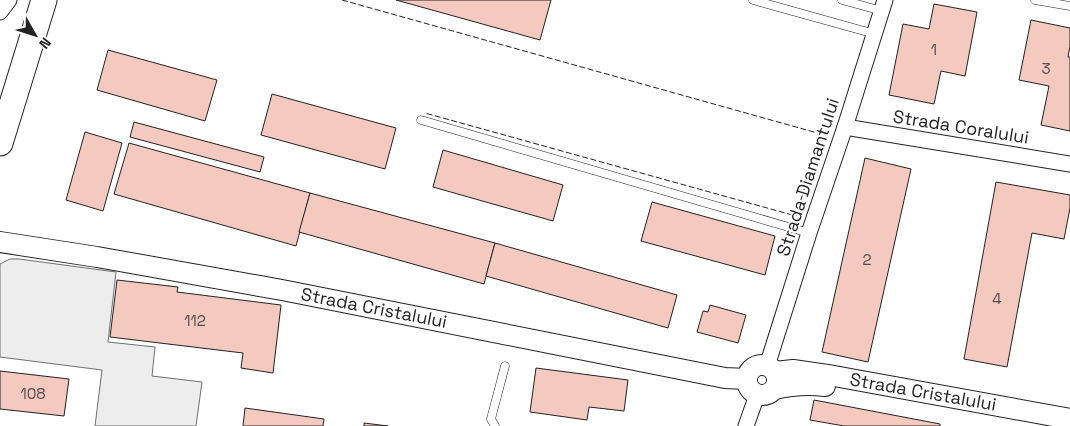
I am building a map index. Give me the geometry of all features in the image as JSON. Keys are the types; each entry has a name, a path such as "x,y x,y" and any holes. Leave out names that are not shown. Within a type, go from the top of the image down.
{"main road":[{"path":"0,86 28,0"},
{"path":"0,143 44,0"}],"street":[{"path":"0,12 9,0"},
{"name":"Strada Diamantului","path":"746,426 764,380 809,233 883,6"},
{"name":"Strada Coralului","path":"845,127 1070,164"},
{"name":"Strada Cristalului","path":"0,242 282,290 725,378 764,380 793,370 817,373 1037,418 1070,419"},
{"name":"Strada Cristalului","path":"1037,418 1057,426"}],"lane":[{"path":"753,0 875,34"},
{"path":"842,0 883,6"},
{"path":"1035,0 1070,6"},
{"path":"421,120 809,233"},
{"path":"494,426 491,419 505,366"}],"shaded area":[{"path":"10,259 116,272 108,342 155,347 152,376 202,382 196,426 95,426 102,370 0,357 0,264"}],"building":[{"path":"396,0 551,0 540,40"},
{"path":"934,4 977,12 965,76 941,71 934,104 889,95 903,24 929,29"},
{"path":"1031,20 1070,28 1068,57 1070,57 1070,131 1041,125 1049,86 1019,80"},
{"path":"108,50 217,80 205,121 97,90"},
{"path":"272,94 396,128 385,169 261,135"},
{"path":"134,122 264,157 260,172 130,137"},
{"path":"85,132 122,143 103,211 66,200"},
{"path":"129,143 310,193 296,246 114,194"},
{"path":"443,150 563,185 553,221 433,187"},
{"path":"865,158 911,169 868,362 822,352"},
{"path":"996,182 1070,195 1070,208 1064,239 1032,233 1007,367 964,359"},
{"path":"310,193 495,243 484,284 299,232"},
{"path":"652,202 775,236 765,275 641,241"},
{"path":"495,243 677,295 668,328 486,276"},
{"path":"117,280 178,287 177,292 281,305 273,373 241,368 243,353 110,337"},
{"path":"710,305 746,315 738,343 697,332 703,311 708,312"},
{"path":"536,368 628,380 624,411 589,407 587,420 530,412"},
{"path":"0,371 69,379 64,416 0,409"},
{"path":"814,400 940,424 940,426 844,426 810,420"},
{"path":"245,408 324,419 323,426 243,426"},
{"path":"364,423 388,426 364,426"}],"fence":[{"path":"342,0 821,134 796,216 425,113"}]}
